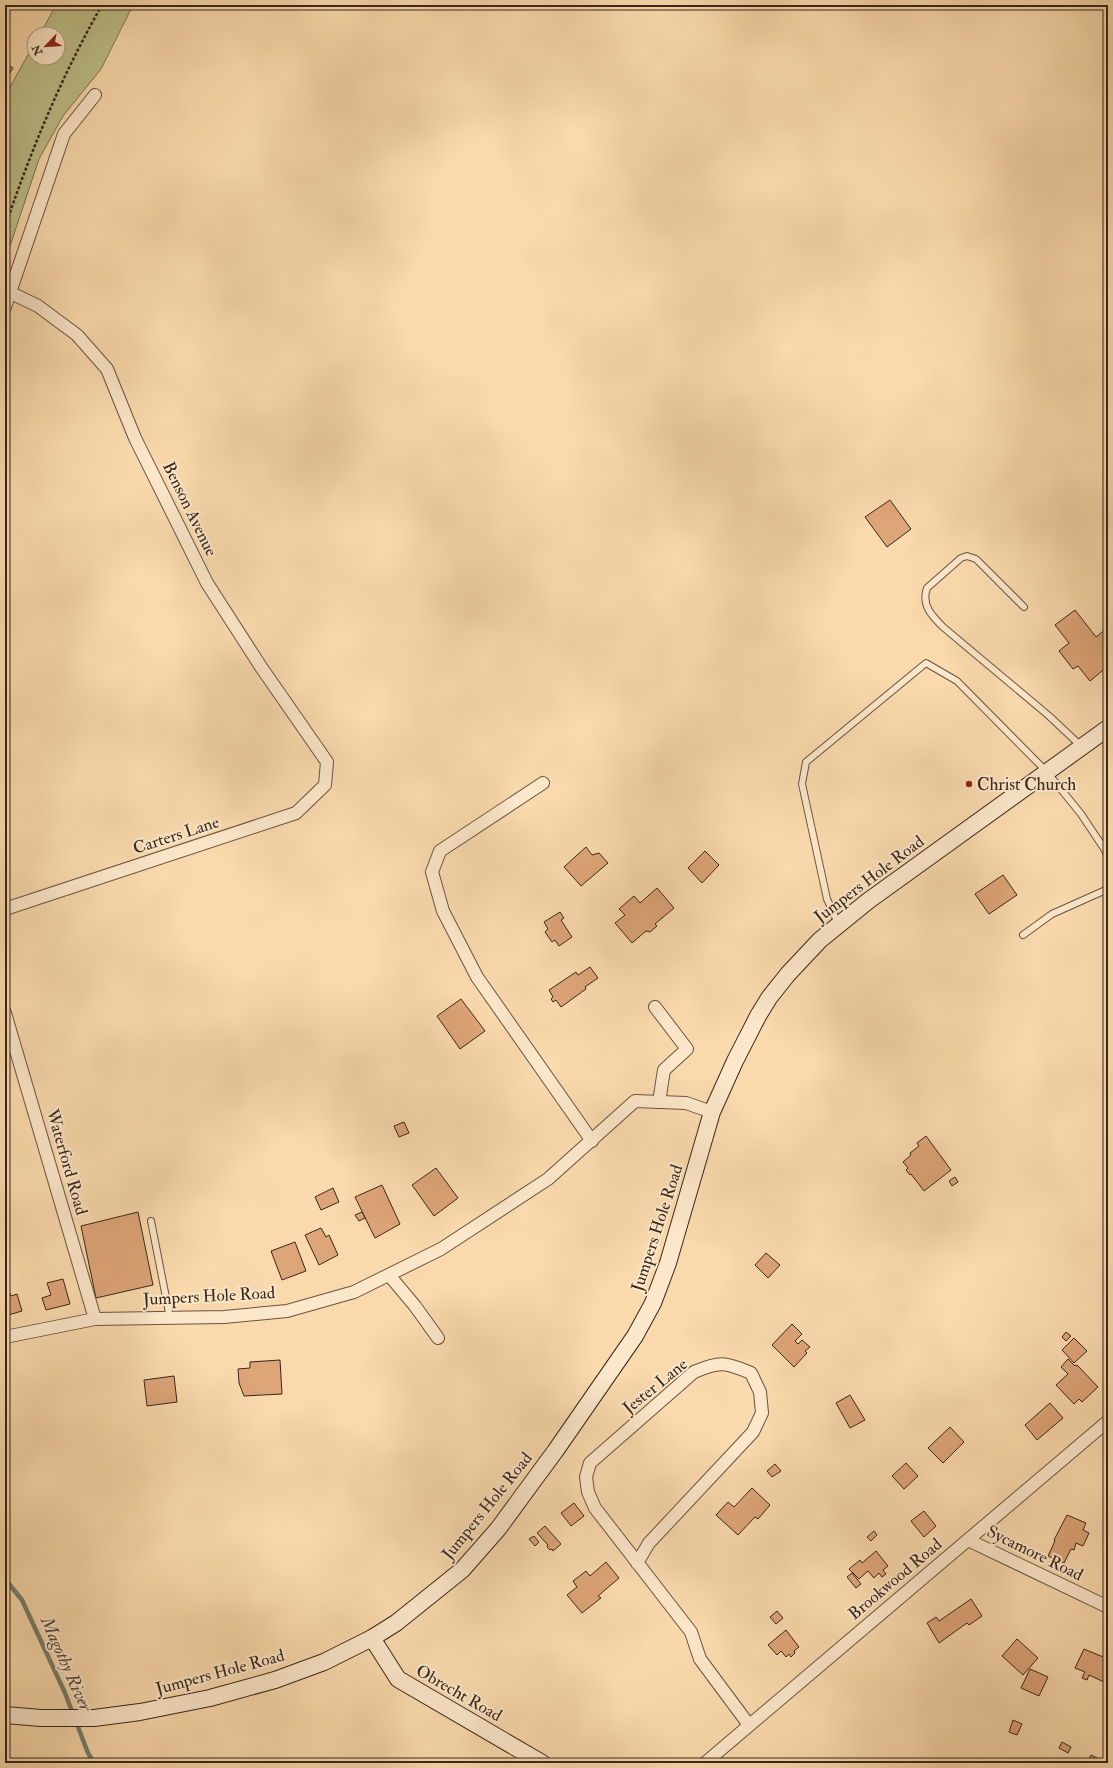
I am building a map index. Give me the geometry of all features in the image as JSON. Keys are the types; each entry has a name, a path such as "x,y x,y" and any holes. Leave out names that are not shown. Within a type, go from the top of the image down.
{"main road":[{"name":"Jumpers Hole Road","path":"5,1715 41,1718 94,1718 140,1712 210,1698 275,1680 324,1662 372,1638 396,1623 468,1564 498,1529 556,1450 635,1336 652,1303 668,1263 712,1112 735,1061 769,998 788,974 820,940 868,901 1108,728"},
{"name":"Obrecht Road","path":"372,1638 398,1679 542,1763"}],"street":[{"path":"5,307 64,134 95,95"},
{"name":"Benson Avenue","path":"9,292 38,306 77,335 107,369 135,438 207,583 261,667 327,762"},
{"name":"Carters Lane","path":"5,909 296,813 325,785 327,762"},
{"path":"543,783 440,851 432,872 443,911 477,977 592,1141"},
{"path":"655,1007 686,1049 664,1070 659,1102"},
{"name":"Waterford Road","path":"5,1013 96,1319"},
{"name":"Jumpers Hole Road","path":"5,1337 96,1319 224,1317 287,1311 354,1292 441,1249 548,1179 635,1101 686,1103 712,1112"},
{"path":"389,1275 415,1306 438,1338"},
{"name":"Jester Lane","path":"637,1563 649,1543 753,1432 762,1412 760,1392 751,1373 732,1365 713,1364 694,1372 590,1463 586,1477 588,1492 595,1508 637,1563 691,1632 700,1659 749,1725"},
{"name":"Brookwood Road","path":"705,1763 1108,1421"},
{"name":"Sycamore Road","path":"968,1540 1108,1607"}],"lane":[{"path":"1024,607 976,559 967,556 961,558 927,588 924,595 925,603 928,609 943,628 1048,715 1082,747"},
{"path":"839,925 828,899 802,784 806,762 926,662 957,682 1047,772 1081,814 1105,850 1108,858"},
{"path":"1023,935 1052,914 1108,889"},
{"path":"151,1221 170,1318"}],"path":[{"path":"5,227 25,168 58,90 88,28 102,5"}],"green space":[{"path":"56,5 133,5 101,69 63,116 39,159 5,261 5,96 26,58 26,66 66,66 66,26 44,26"}],"building":[{"path":"5,63 13,68 5,80"},
{"path":"890,500 911,529 887,547 865,517"},
{"path":"1075,610 1096,637 1106,629 1108,631 1108,666 1090,681 1078,666 1073,669 1059,651 1069,643 1055,625"},
{"path":"586,847 592,855 599,853 608,863 581,886 564,867"},
{"path":"705,851 719,865 702,883 688,868"},
{"path":"1003,875 1017,895 989,914 975,894"},
{"path":"657,888 674,908 655,924 657,926 650,932 646,931 632,943 615,923 625,915 619,909 634,896 640,903"},
{"path":"560,912 564,918 561,920 572,937 559,946 555,940 552,942 545,932 548,929 544,922"},
{"path":"590,967 598,978 585,987 586,989 561,1007 556,1000 553,1002 551,999 553,997 549,990 576,972 578,975"},
{"path":"461,999 485,1031 460,1049 437,1016"},
{"path":"404,1122 409,1133 399,1137 394,1126"},
{"path":"926,1136 951,1170 924,1191 906,1170 908,1168 903,1162 911,1155 910,1153 919,1146 917,1143"},
{"path":"436,1168 458,1198 434,1216 412,1185"},
{"path":"955,1177 958,1182 952,1186 949,1181"},
{"path":"382,1185 400,1224 375,1238 355,1197"},
{"path":"333,1188 339,1202 321,1210 315,1197"},
{"path":"138,1212 153,1285 96,1298 81,1226"},
{"path":"362,1212 365,1218 359,1221 355,1215"},
{"path":"321,1228 326,1237 329,1235 338,1255 319,1265 305,1235"},
{"path":"295,1242 306,1271 282,1280 271,1251"},
{"path":"766,1253 780,1265 768,1278 755,1265"},
{"path":"63,1279 70,1304 46,1310 42,1298 51,1295 47,1283"},
{"path":"9,1291 11,1296 17,1294 22,1311 5,1316 5,1292"},
{"path":"792,1324 802,1334 795,1341 798,1344 802,1340 810,1347 805,1351 807,1353 794,1367 772,1345"},
{"path":"1066,1332 1071,1336 1066,1341 1062,1337"},
{"path":"1074,1338 1087,1351 1074,1363 1062,1350"},
{"path":"1068,1359 1075,1366 1077,1365 1098,1387 1082,1402 1079,1399 1074,1404 1056,1385 1068,1374 1061,1367"},
{"path":"280,1360 282,1394 244,1396 239,1383 238,1369 250,1368 250,1362"},
{"path":"677,1374 683,1380 670,1393 664,1386"},
{"path":"174,1376 177,1402 147,1406 144,1380"},
{"path":"850,1395 865,1420 850,1428 836,1403"},
{"path":"1050,1403 1063,1418 1037,1440 1025,1425"},
{"path":"950,1427 964,1442 943,1463 928,1448"},
{"path":"906,1463 918,1476 904,1489 892,1476"},
{"path":"775,1464 781,1471 772,1477 767,1471"},
{"path":"752,1488 770,1505 758,1519 755,1517 738,1535 716,1515 728,1502 734,1507"},
{"path":"574,1503 584,1516 571,1526 561,1513"},
{"path":"924,1511 936,1526 924,1537 911,1521"},
{"path":"1067,1515 1086,1523 1083,1530 1089,1533 1083,1546 1076,1543 1074,1550 1071,1549 1064,1563 1048,1556 1055,1541 1054,1540"},
{"path":"545,1526 561,1544 553,1551 547,1547 548,1545 537,1533"},
{"path":"874,1531 877,1535 871,1541 867,1537"},
{"path":"534,1536 539,1542 535,1546 529,1539"},
{"path":"876,1551 888,1566 883,1570 886,1574 882,1577 879,1573 874,1578 868,1571 859,1579 849,1569 860,1560 862,1563"},
{"path":"606,1562 619,1578 598,1596 601,1598 582,1613 567,1595 577,1587 573,1581 586,1571 590,1576"},
{"path":"852,1573 861,1584 856,1588 847,1577"},
{"path":"971,1599 982,1616 969,1625 967,1623 939,1643 927,1623 936,1617 939,1621"},
{"path":"777,1611 783,1618 776,1624 770,1617"},
{"path":"786,1630 799,1647 794,1651 795,1653 791,1657 789,1654 786,1657 781,1651 777,1655 768,1645"},
{"path":"1017,1639 1038,1658 1023,1675 1002,1656"},
{"path":"1084,1649 1108,1659 1108,1674 1104,1682 1089,1675 1087,1680 1082,1678 1085,1672 1075,1668"},
{"path":"1030,1669 1048,1677 1039,1696 1021,1688"},
{"path":"1013,1720 1022,1724 1017,1735 1009,1732"},
{"path":"1062,1742 1071,1747 1068,1753 1059,1748"},
{"path":"1091,1755 1101,1760 1099,1763 1087,1763"}],"waterway":[{"name":"Magothy River","path":"5,1579 22,1600 65,1693 88,1753 94,1763"}],"place":[{"name":"Christ Church","path":"969,784"}]}
